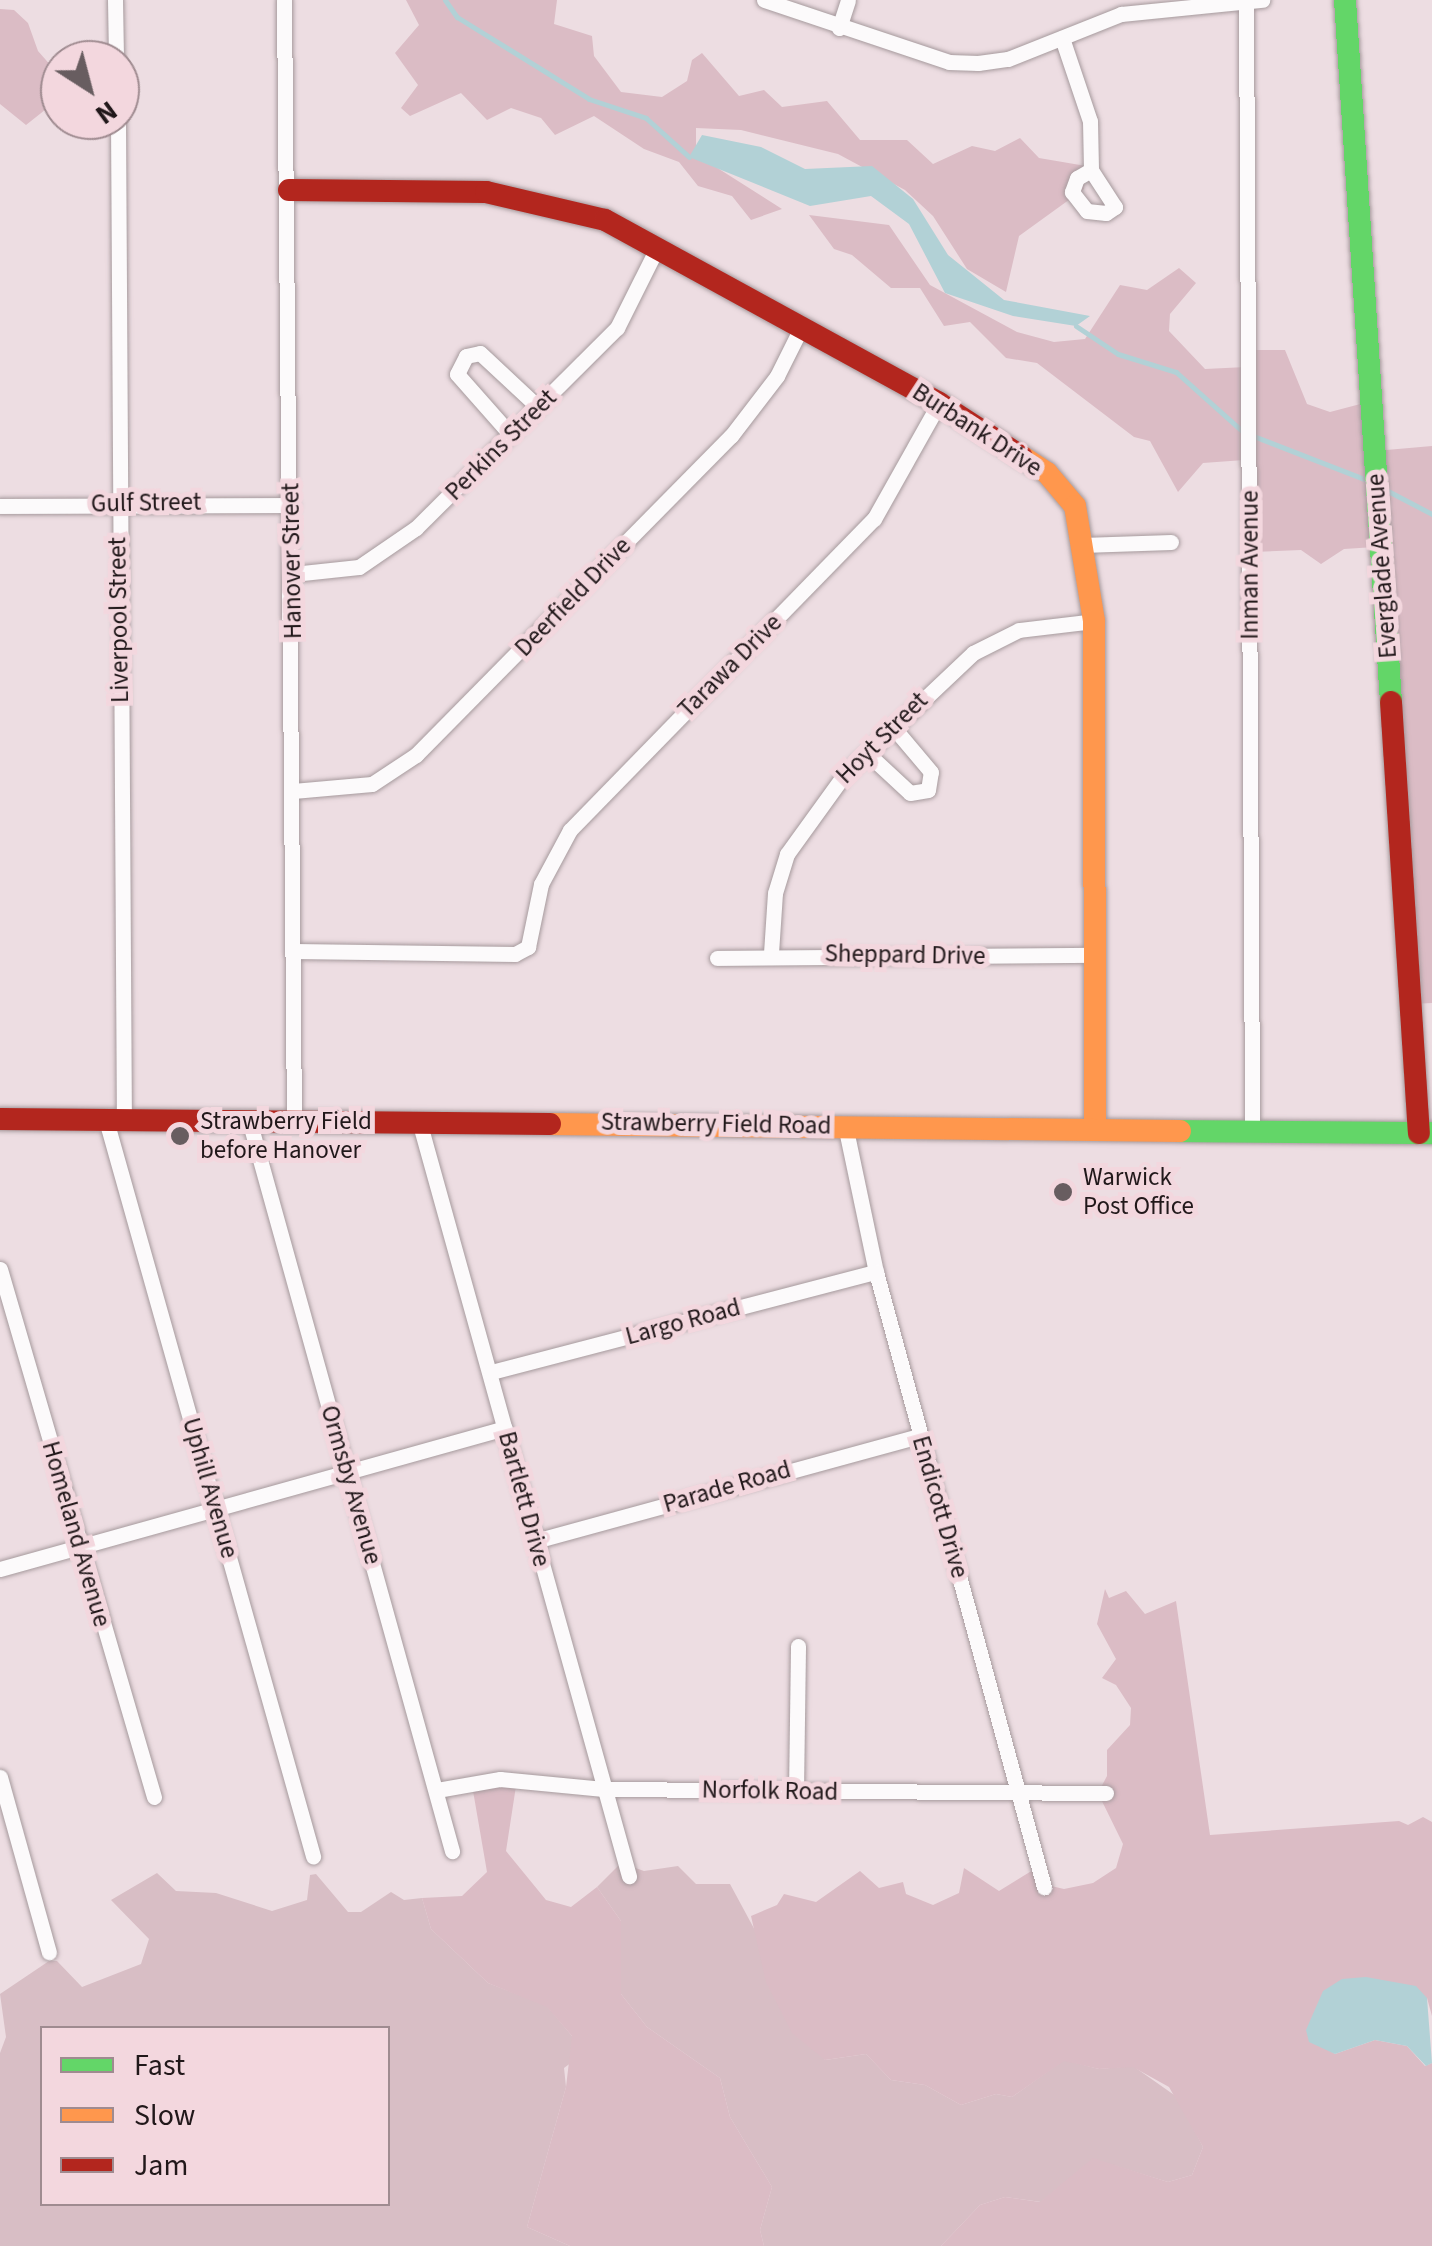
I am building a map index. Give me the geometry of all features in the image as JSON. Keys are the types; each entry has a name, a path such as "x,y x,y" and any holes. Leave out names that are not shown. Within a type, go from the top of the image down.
{"street":[{"path":"114,0 115,40"},
{"name":"Hanover Street","path":"284,0 293,574 294,1121"},
{"path":"764,0 948,62 978,64 1062,38 1121,14 1190,2 1254,1"},
{"path":"839,28 848,0"},
{"name":"Everglade Avenue","path":"1346,0 1426,1133"},
{"name":"Inman Avenue","path":"1252,1128 1254,1"},
{"path":"1062,38 1087,106 1091,170"},
{"name":"Liverpool Street","path":"115,1120 118,140"},
{"name":"Burbank Drive","path":"289,190 516,196 592,216 940,403 1047,473 1075,506 1094,621 1092,955 1096,1126"},
{"name":"Perkins Street","path":"293,574 337,572 379,558 538,407 628,313 657,248"},
{"name":"Deerfield Drive","path":"293,790 372,784 416,755 731,436 777,376 801,328"},
{"path":"510,434 457,374 466,356 480,353 538,407"},
{"name":"Tarawa Drive","path":"294,951 515,954 528,947 541,884 570,830 874,520 940,403"},
{"name":"Gulf Street","path":"0,506 291,505"},
{"path":"1082,545 1172,542"},
{"name":"Hoyt Street","path":"772,953 774,893 787,854 809,815 893,727 950,670 988,644 1019,630 1094,621"},
{"path":"868,754 910,793 928,790 931,772 893,727"},
{"name":"Sheppard Drive","path":"717,958 772,953 1092,955"},
{"name":"Strawberry Field Road","path":"0,1118 1096,1126 1426,1133"},
{"name":"Uphill Avenue","path":"115,1120 216,1510 314,1856"},
{"name":"Ormsby Avenue","path":"249,1120 452,1851"},
{"name":"Bartlett Drive","path":"419,1121 629,1876"},
{"name":"Endicott Drive","path":"845,1125 876,1272 1022,1794 1044,1887"},
{"name":"Homeland Avenue","path":"0,1269 154,1797"},
{"name":"Largo Road","path":"491,1372 876,1272"},
{"path":"0,1569 505,1428"},
{"name":"Parade Road","path":"535,1541 920,1436"},
{"path":"796,1792 798,1646"},
{"path":"0,1778 49,1952"},
{"name":"Norfolk Road","path":"436,1790 500,1779 604,1789 1106,1793"}],"shaded area":[{"path":"406,0 557,0 554,24 592,36 594,56 621,92 662,97 687,81 692,60 702,53 739,96 764,90 782,107 827,101 860,140 907,140 933,164 972,146 995,151 1020,138 1039,158 1086,166 1084,189 1019,236 1006,292 967,269 933,216 905,190 838,154 741,130 696,128 696,146 708,162 782,209 751,220 732,196 698,186 679,162 644,149 594,116 555,135 541,118 511,108 487,120 461,93 410,116 401,108 418,85 395,53 419,25"},
{"path":"0,9 14,10 28,23 40,53 40,114 26,125 0,104"},
{"path":"809,215 889,225 930,285 1017,332 1054,342 1085,339 1120,285 1147,290 1179,268 1196,283 1170,314 1169,331 1205,369 1246,367 1251,350 1285,350 1307,404 1330,412 1368,402 1375,451 1432,446 1432,1003 1413,1004 1375,547 1344,549 1321,564 1301,550 1253,552 1244,460 1203,463 1178,492 1150,441 1134,437 1037,363 1006,358 970,322 944,326 920,288 891,288 852,255 834,249"},
{"path":"1105,1589 1109,1598 1126,1591 1145,1614 1176,1601 1210,1835 1399,1821 1408,1825 1423,1817 1432,1822 1432,2016 1427,1998 1322,2045 1335,2054 1375,2040 1407,2046 1425,2066 1432,2063 1432,2246 941,2246 980,2205 1005,2197 1040,2202 1093,2158 1168,2182 1192,2175 1203,2147 1169,2087 1133,2067 1099,2069 1064,2061 1012,2097 996,2094 961,2105 925,2085 891,2080 866,2054 825,2060 792,2033 766,1982 751,1916 777,1905 784,1894 816,1902 860,1871 879,1888 903,1882 906,1894 933,1905 959,1893 964,1868 999,1891 1033,1870 1047,1885 1064,1889 1093,1883 1116,1868 1123,1844 1098,1793 1107,1776 1107,1750 1130,1725 1131,1708 1116,1685 1102,1678 1116,1659 1097,1624"},
{"path":"472,1785 516,1786 506,1851 546,1900 571,1907 597,1887 621,1921 621,1994 647,2027 720,2078 730,2117 772,2187 760,2230 764,2246 570,2246 527,2227 566,2087 572,2036 547,2007 488,1983 431,1929 422,1898 462,1896 487,1872"},
{"path":"621,1863 644,1871 678,1866 696,1884 730,1884 825,2060 866,2054 891,2080 925,2085 961,2105 996,2094 1012,2097 1064,2060 1099,2069 1133,2066 1177,2097 1203,2147 1192,2175 1168,2182 1093,2159 1041,2202 1005,2197 980,2205 941,2246 764,2246 760,2230 772,2187 730,2117 720,2078 647,2027 621,1994 621,1921 597,1887"},
{"path":"157,1873 176,1891 216,1893 272,1911 307,1900 310,1875 316,1874 348,1912 361,1912 391,1892 404,1900 422,1898 431,1929 488,1983 547,2006 572,2036 572,2062 564,2068 566,2087 527,2227 570,2246 0,2246 0,2053 6,2037 0,1994 49,1961 57,1961 82,1987 141,1964 149,1939 111,1900"}],"water":[{"path":"702,135 761,147 805,169 872,166 913,199 948,255 1004,300 1090,316 1076,326 1013,316 945,293 909,224 871,196 810,206 689,157"},
{"path":"1366,1977 1416,1986 1427,1998 1432,2063 1426,2066 1407,2046 1375,2040 1335,2054 1309,2042 1306,2030 1323,1991 1342,1979"}],"waterway":[{"path":"445,0 457,17 589,99 646,118 689,157"},
{"path":"1076,326 1118,354 1176,372 1243,432 1367,480"},
{"path":"1386,490 1432,514"}],"traffic: fast":[{"path":"1345,0 1391,702"},
{"path":"1180,1131 1432,1133"}],"traffic: slow":[{"path":"1021,456 1047,473 1075,506 1094,621 1095,1126"},
{"path":"550,1124 1180,1131"}],"traffic: jam":[{"path":"289,190 486,192 605,220 939,403 1021,456"},
{"path":"1391,702 1419,1133"},
{"path":"0,1119 550,1124"}],"place":[{"name":"Strawberry Field before Hanover","path":"180,1136"},
{"name":"Warwick Post Office","path":"1063,1192"}]}
